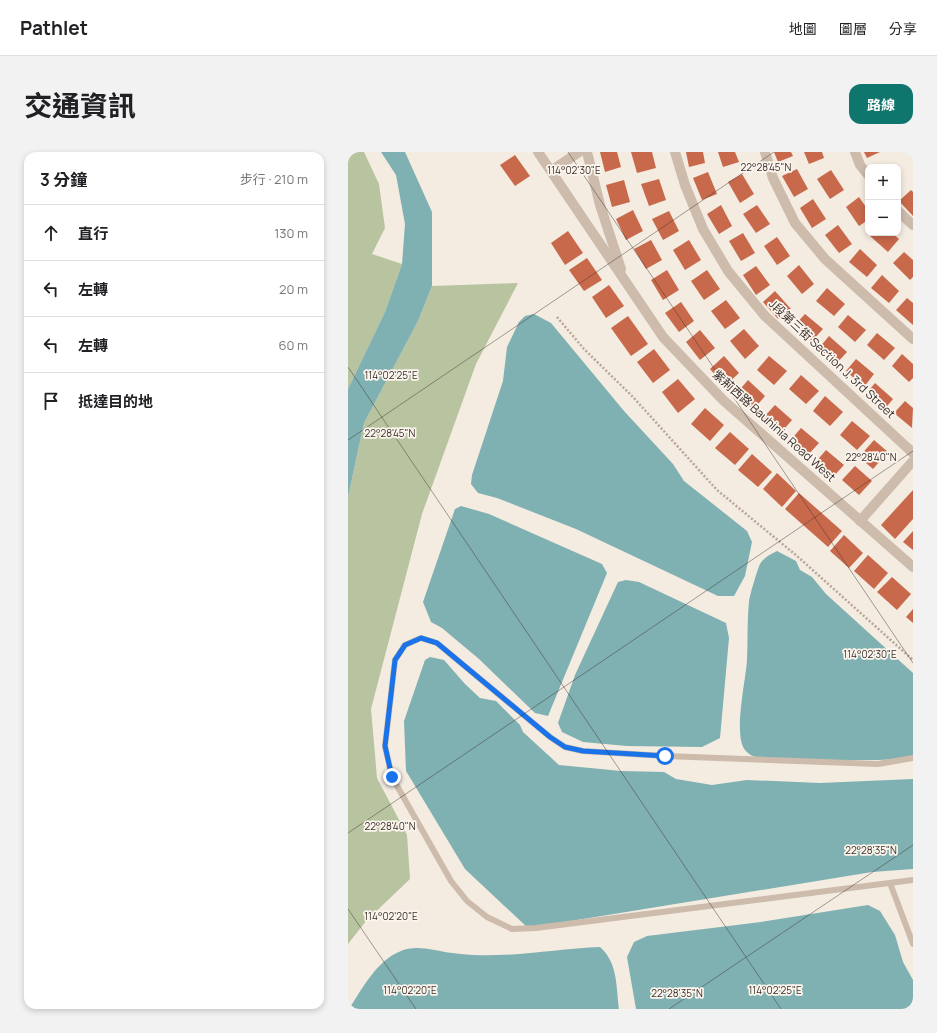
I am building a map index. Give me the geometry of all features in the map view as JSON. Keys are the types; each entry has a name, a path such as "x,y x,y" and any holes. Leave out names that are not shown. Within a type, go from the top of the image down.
{"street":[{"name":"紫荊西路 Bauhinia Road West","path":"538,152 663,337 722,400 913,567"},
{"path":"551,171 579,152"},
{"path":"587,152 600,205 626,282"},
{"name":"J段第三街 Section J, 3rd Street","path":"675,152 684,185 703,229 728,270 764,316 913,453"},
{"path":"765,152 773,178 795,223 825,259 913,339"},
{"path":"855,152 860,165 865,171"},
{"path":"901,214 913,225"},
{"path":"860,520 913,461"}],"lane":[{"path":"913,758 878,764 665,756 583,751 565,747 550,737 437,643 421,638 405,645 395,660 385,746 392,777 451,881 472,905 487,917 512,928 536,928 913,880"},
{"path":"890,883 913,944"}],"path":[{"path":"557,317 584,349 633,397 718,490 796,556 913,660"}],"green space":[{"path":"348,152 364,152 379,184 385,228 372,254 402,264 385,312 348,389"},
{"path":"518,283 476,364 422,514 371,709 377,778 407,835 410,879 366,921 348,944 348,497 364,423 418,321 432,286"}],"water":[{"path":"381,152 405,152 432,212 432,286 418,321 364,423 348,497 348,389 385,312 402,264 405,224 396,175"},
{"path":"534,314 551,323 624,411 673,464 684,481 747,531 752,542 745,576 734,596 718,596 576,529 497,498 478,493 471,484 472,475 503,381 507,347 519,322 525,316"},
{"path":"461,506 489,514 602,564 607,573 548,716 535,713 479,659 442,628 431,622 423,602 455,509"},
{"path":"777,551 796,561 800,570 812,577 826,594 913,673 913,758 879,760 770,760 753,756 745,750 740,732 740,720 747,660 749,599 761,562"},
{"path":"626,580 639,582 726,623 729,638 720,738 702,747 627,746 583,742 562,732 558,723 575,675 618,582"},
{"path":"430,657 444,660 465,684 480,698 496,701 520,725 523,732 559,765 621,771 664,772 676,779 712,785 747,780 820,783 913,779 913,869 872,872 528,928 465,869 406,771 404,721 425,660"},
{"path":"868,905 880,911 895,935 903,962 913,980 913,1009 636,1009 627,957 634,942 647,936 761,922"},
{"path":"600,947 606,953 613,968 619,1009 349,1009 377,968 392,955 407,949 420,948 470,955 507,955"}],"building":[{"path":"600,152 617,152 621,167 605,172"},
{"path":"631,152 652,152 656,168 637,173"},
{"path":"686,152 703,152 705,163 689,167"},
{"path":"718,152 735,152 739,162 723,167"},
{"path":"774,152 791,152 793,156 778,162"},
{"path":"804,152 822,152 824,158 809,164"},
{"path":"864,152 880,152 867,158"},
{"path":"515,155 530,176 515,186 500,165"},
{"path":"797,169 808,189 794,197 782,176"},
{"path":"831,170 844,190 830,199 817,179"},
{"path":"708,172 717,194 702,200 693,178"},
{"path":"742,174 754,194 740,203 728,182"},
{"path":"659,179 666,200 649,206 641,184"},
{"path":"624,180 630,202 612,207 606,185"},
{"path":"911,190 913,192 913,216 901,203 901,199"},
{"path":"859,197 865,206 865,222 859,226 846,207"},
{"path":"813,199 826,219 812,228 800,208"},
{"path":"721,205 732,226 719,234 707,214"},
{"path":"757,205 770,224 756,233 743,214"},
{"path":"633,210 643,231 626,240 616,219"},
{"path":"669,211 679,231 663,240 652,219"},
{"path":"838,225 852,244 839,253 825,235"},
{"path":"568,231 583,253 565,265 551,243"},
{"path":"743,233 755,253 741,261 729,241"},
{"path":"870,236 896,236 899,239 888,252"},
{"path":"777,237 790,256 777,265 764,246"},
{"path":"651,240 662,260 646,269 634,249"},
{"path":"689,240 701,260 685,270 673,250"},
{"path":"860,249 877,265 867,277 849,262"},
{"path":"904,252 913,260 913,277 910,280 893,263"},
{"path":"587,258 602,280 584,291 569,270"},
{"path":"799,265 814,284 802,294 787,276"},
{"path":"756,266 770,285 756,295 743,275"},
{"path":"667,270 679,290 663,300 651,280"},
{"path":"707,270 720,289 704,300 691,281"},
{"path":"882,275 899,291 889,303 871,288"},
{"path":"609,285 624,306 606,318 592,297"},
{"path":"827,288 845,304 834,316 816,301"},
{"path":"775,291 791,309 778,319 763,302"},
{"path":"907,298 913,303 913,325 896,310"},
{"path":"726,300 740,318 725,329 711,311"},
{"path":"681,302 694,321 679,332 665,313"},
{"path":"805,314 823,329 812,341 794,326"},
{"path":"848,315 866,330 855,342 838,327"},
{"path":"628,316 648,344 631,356 611,328"},
{"path":"744,329 759,346 745,359 730,341"},
{"path":"700,330 715,348 700,360 686,342"},
{"path":"877,333 895,348 884,360 867,345"},
{"path":"829,336 847,352 836,364 819,348"},
{"path":"654,349 670,370 653,383 637,362"},
{"path":"902,354 913,364 913,378 909,382 892,366"},
{"path":"724,356 739,373 725,386 710,369"},
{"path":"769,356 787,371 774,385 757,370"},
{"path":"856,359 874,374 864,387 846,371"},
{"path":"801,375 819,391 806,404 789,389"},
{"path":"678,379 695,399 678,413 662,392"},
{"path":"748,380 765,396 753,410 736,394"},
{"path":"875,383 893,399 883,411 865,395"},
{"path":"825,396 843,412 830,426 813,411"},
{"path":"905,401 913,408 912,428 894,413"},
{"path":"775,405 792,420 780,434 762,419"},
{"path":"705,408 724,425 710,441 691,424"},
{"path":"852,421 870,436 857,450 840,435"},
{"path":"801,428 819,443 806,457 789,442"},
{"path":"730,432 749,449 735,465 715,448"},
{"path":"874,440 888,452 873,469 859,457"},
{"path":"826,450 844,465 831,479 814,464"},
{"path":"752,454 772,472 758,487 738,470"},
{"path":"855,466 872,481 859,495 842,480"},
{"path":"777,473 796,491 782,507 763,489"},
{"path":"913,490 913,519 895,539 881,525"},
{"path":"799,493 842,531 828,547 785,509"},
{"path":"913,531 913,550 903,542"},
{"path":"844,535 863,553 849,568 830,551"},
{"path":"868,555 888,573 874,589 854,571"},
{"path":"892,577 911,594 897,610 877,592"},
{"path":"913,609 913,623 906,617"}],"route":[{"path":"392,777 385,746 395,660 405,645 421,638 437,643 550,737 565,747 583,751 665,756"}]}
